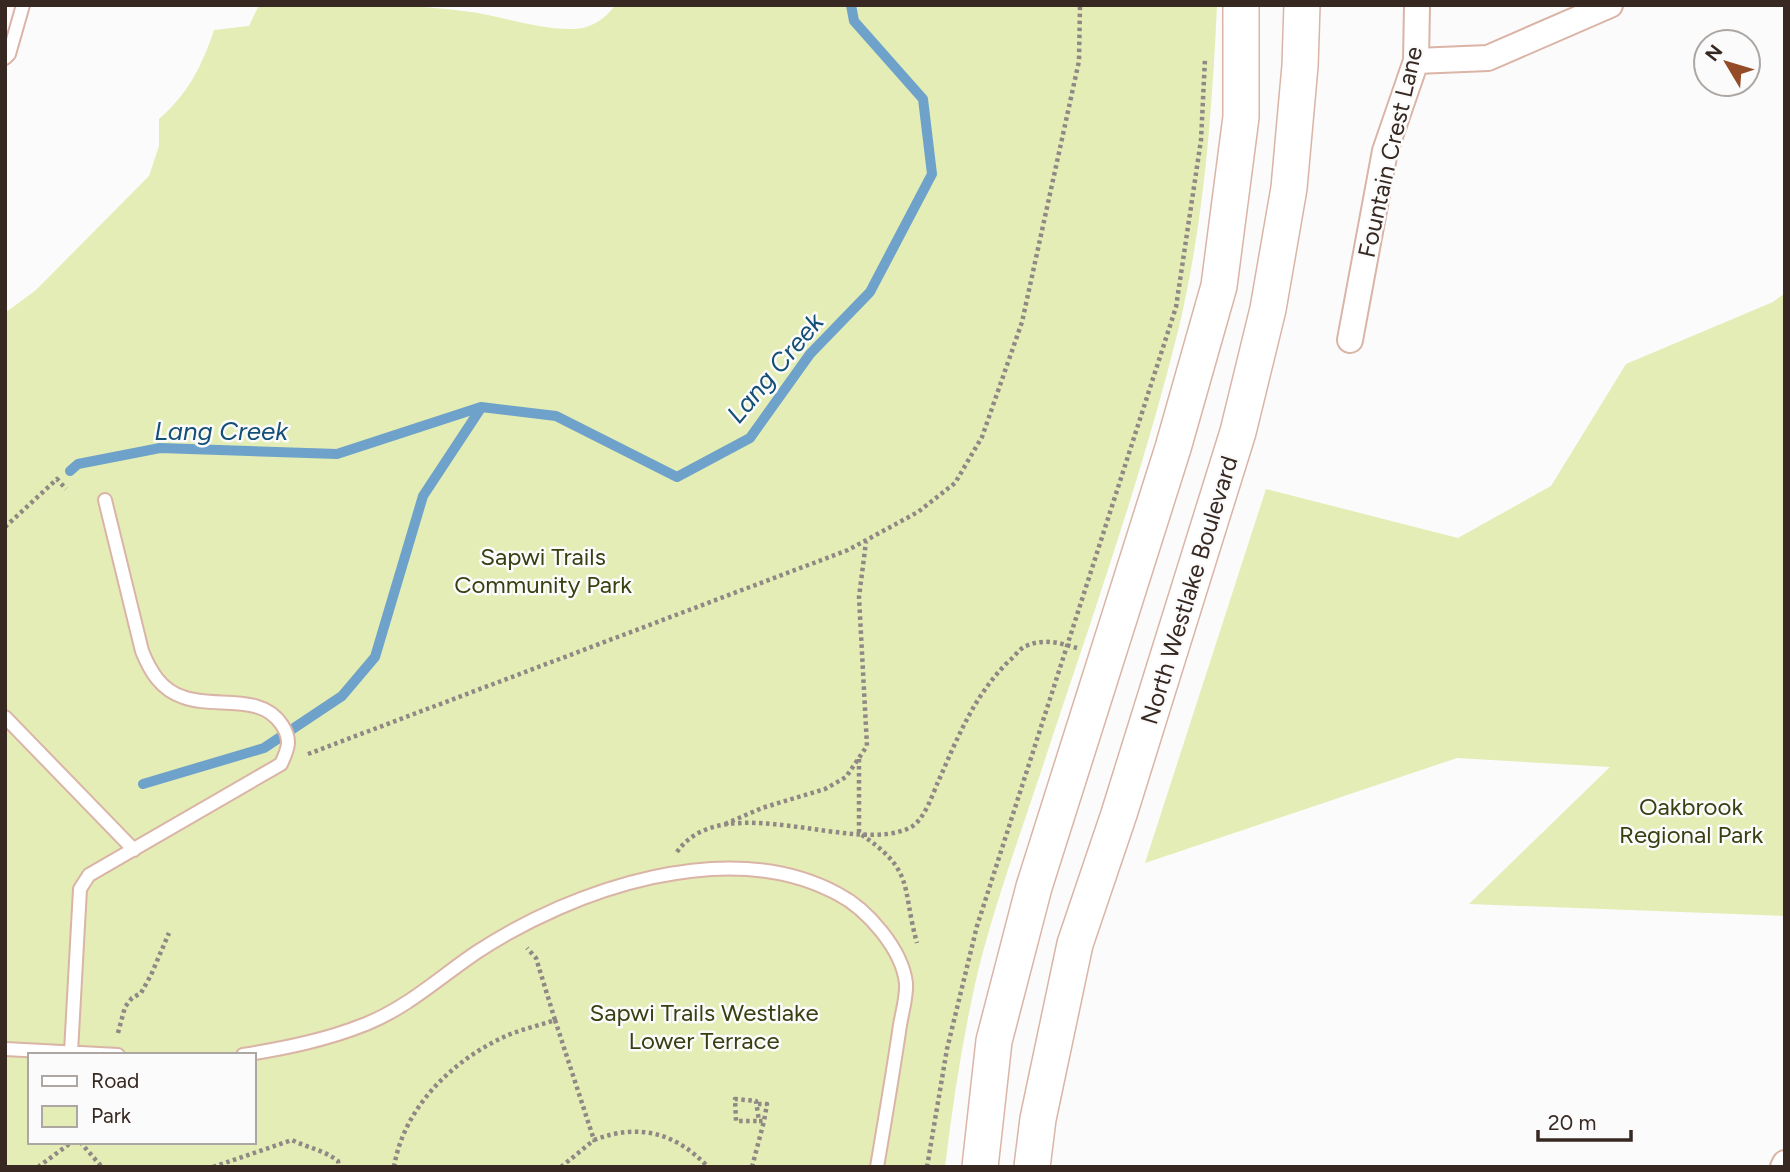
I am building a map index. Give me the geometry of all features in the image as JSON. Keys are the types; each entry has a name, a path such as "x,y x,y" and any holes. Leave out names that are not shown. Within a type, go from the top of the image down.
{"main road":[{"path":"980,1167 994,1041 1034,887 1188,400 1219,286 1241,117 1241,5"},
{"name":"North Westlake Boulevard","path":"1032,1167 1038,1119 1075,944 1119,814 1238,432 1268,309 1289,188 1300,66 1301,5"}],"street":[{"name":"Fountain Crest Lane","path":"1350,340 1385,151 1416,61 1417,5"},
{"path":"1416,61 1488,58 1610,5"}],"lane":[{"path":"5,58 9,54 23,5"},
{"path":"71,1052 80,889 89,875 281,764 289,746 288,734 271,711 258,706 184,698 166,688 149,671 106,499"},
{"path":"5,717 134,850"},
{"path":"255,1053 310,1044 367,1024 409,1003 477,952 563,905 661,874 734,868 815,881 858,904 889,940 906,983 877,1167"},
{"path":"5,1049 86,1053"}],"path":[{"path":"281,764 848,550 918,512 955,483 982,437 1024,309 1079,61 1080,5"},
{"path":"927,1167 947,1049 977,926 1176,307 1202,140 1206,46"},
{"path":"5,527 57,479 66,489"},
{"path":"661,874 686,840 762,808 825,789 846,777 867,746 859,597 866,541"},
{"path":"719,827 796,824 888,835 913,826 930,801 968,714 992,677 1025,646 1054,641 1105,657"},
{"path":"859,758 859,833"},
{"path":"859,833 895,862 907,886 918,947"},
{"path":"512,932 536,958 594,1140"},
{"path":"115,1053 125,1007 141,993 169,933"},
{"path":"394,1167 404,1132 443,1078 485,1047 510,1034 555,1020"},
{"path":"752,1167 767,1104 758,1104 749,1098 735,1099 736,1121 761,1121"},
{"path":"758,1104 761,1121"},
{"path":"561,1167 594,1140 618,1131 646,1133 681,1144 708,1167"},
{"path":"213,1167 292,1140 311,1150 325,1151 338,1161 339,1167"},
{"path":"38,1167 69,1144"},
{"path":"82,1144 102,1167"}],"green space":[{"name":"Sapwi Trails Community Park","path":"259,5 412,6 477,13 546,27 574,29 598,22 615,5 1217,5 1201,207 1179,327 1118,538 1012,859 978,971 963,1044 945,1167 5,1167 5,313 36,290 149,176 159,146 159,119 178,100 193,79 214,30 249,26"},
{"name":"Oakbrook Regional Park","path":"1785,293 1785,916 1469,904 1610,767 1457,758 1145,863 1266,489 1458,538 1551,486 1626,364 1773,302"}],"waterway":[{"name":"Lang Creek","path":"70,471 78,464 160,448 337,454 481,407 556,416 677,477 750,438 810,354 870,292 932,174 923,99 854,21 851,5"},
{"path":"143,784 264,748 342,696 375,657 423,496 481,408"}],"park label":[{"name":"Sapwi Trails Westlake Lower Terrace","path":"704,1026"}]}
